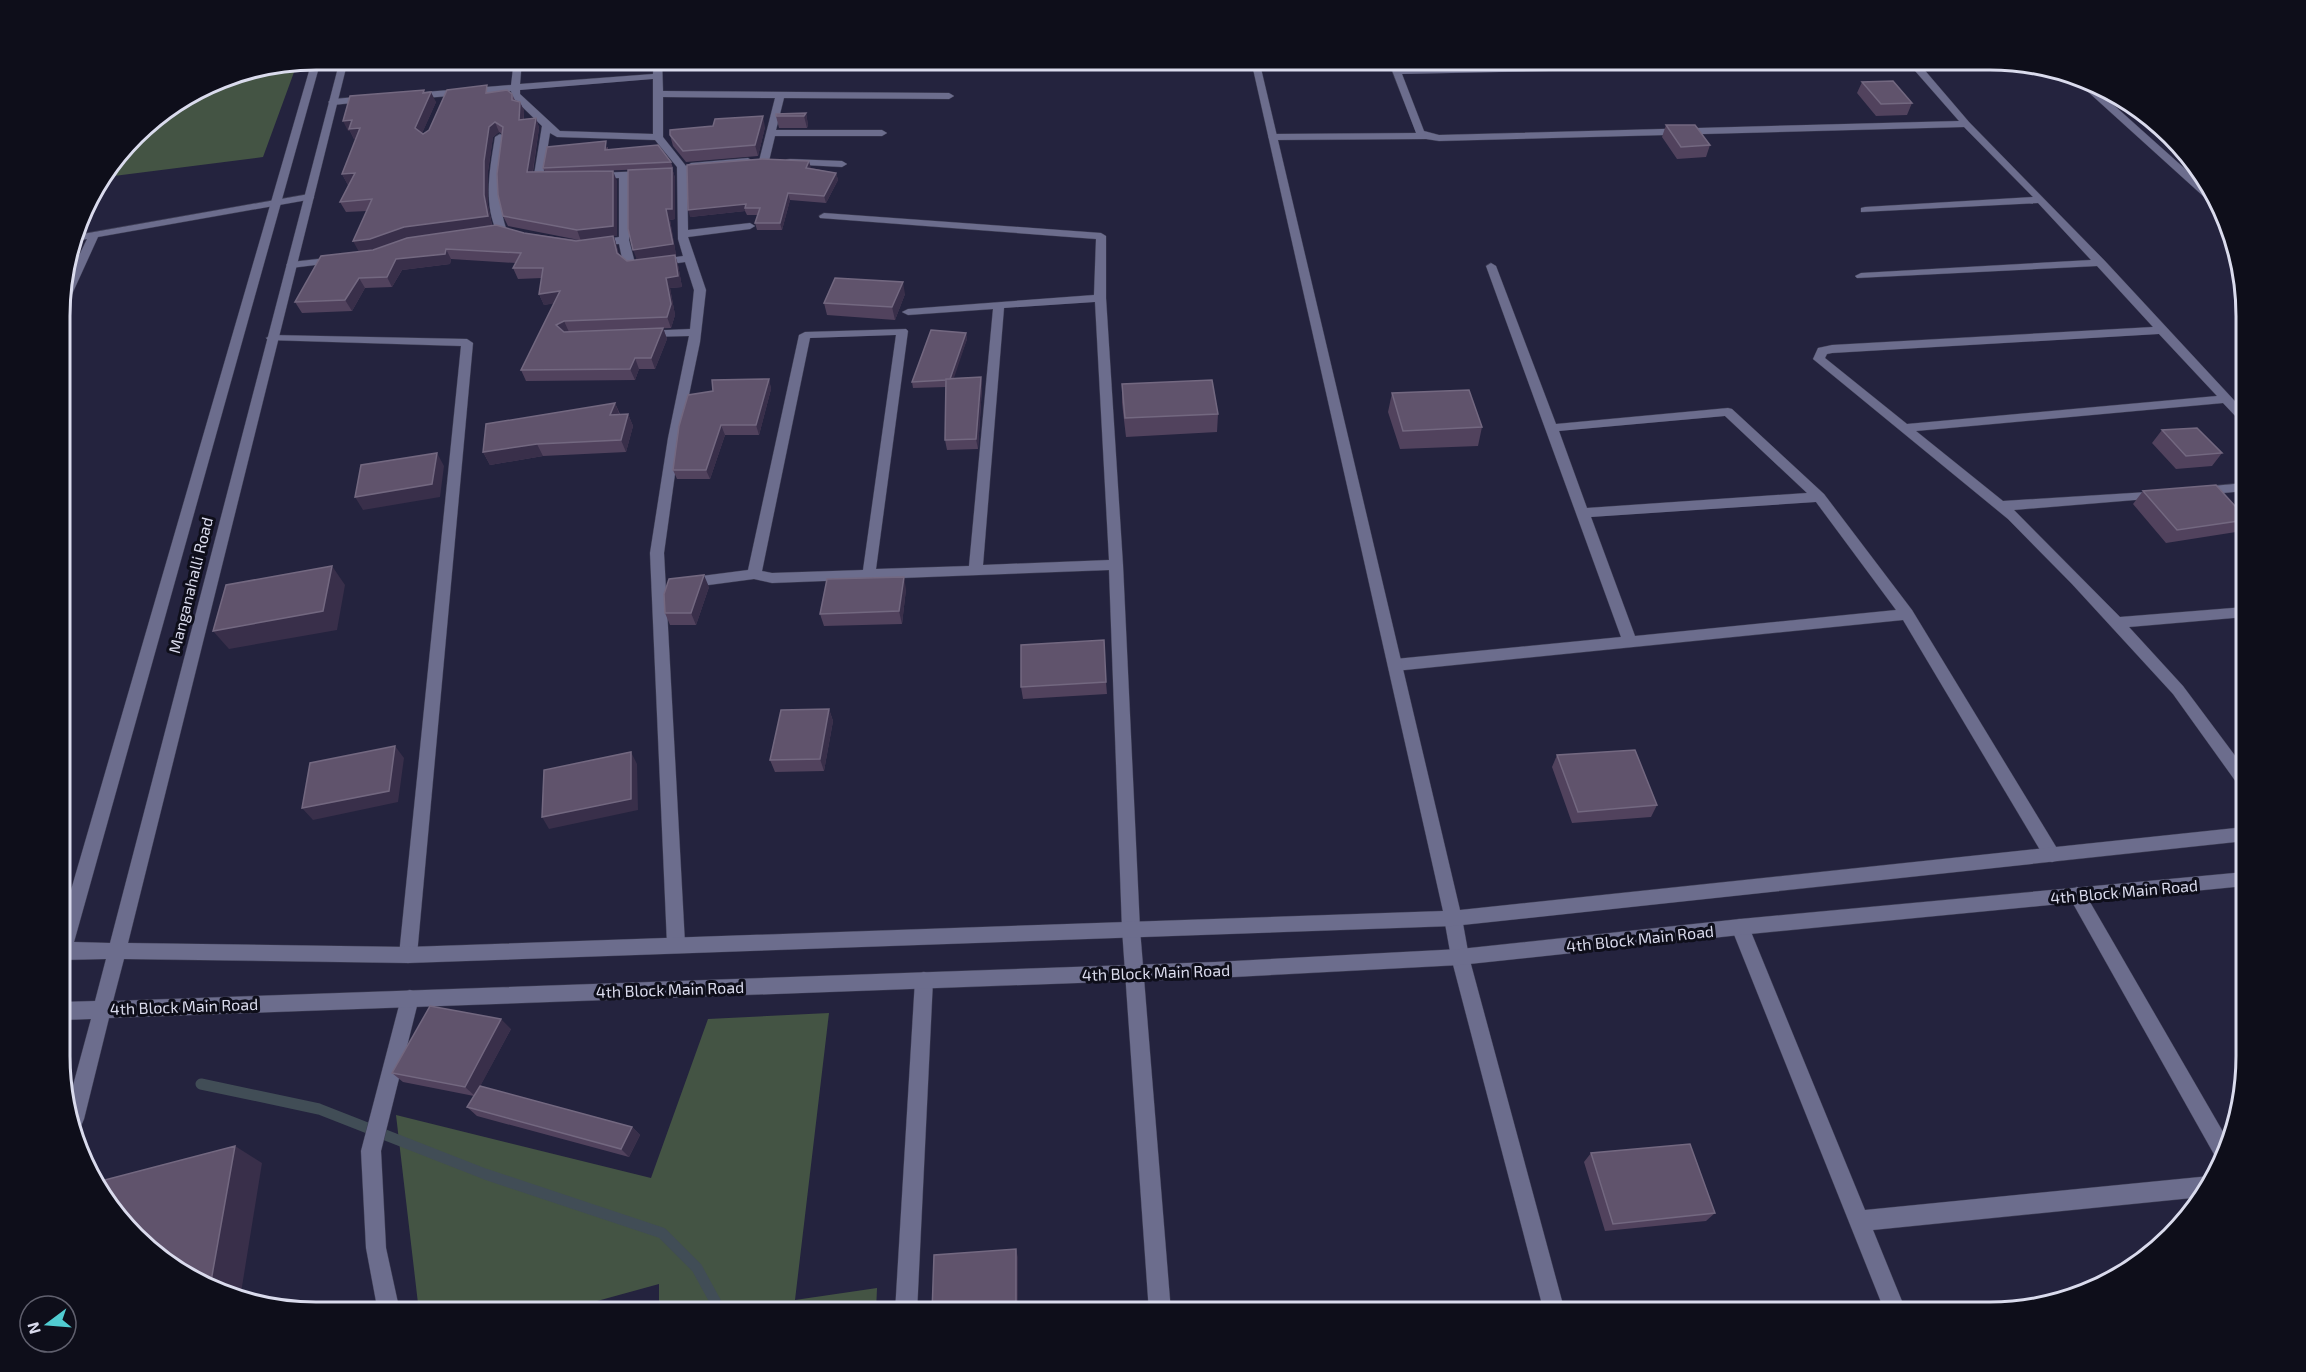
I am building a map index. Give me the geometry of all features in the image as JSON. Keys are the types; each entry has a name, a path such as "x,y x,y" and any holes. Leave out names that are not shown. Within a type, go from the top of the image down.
{"street":[{"name":"Manganahalli Road","path":"70,923 314,70"},
{"name":"Manganahalli Road","path":"76,1109 341,70"},
{"path":"517,70 515,95 557,134 658,137"},
{"path":"658,70 658,137 678,171 683,234 700,290 695,332 674,438 657,553 676,944"},
{"path":"1257,70 1454,918 1460,957 1552,1302"},
{"path":"1426,136 1420,132 1396,71 1443,70"},
{"path":"1920,70 1966,124 2101,263 2160,330 2235,408"},
{"path":"401,97 445,98 516,87 658,76"},
{"path":"658,94 949,96"},
{"path":"764,161 780,95"},
{"path":"2098,96 2198,185"},
{"path":"333,102 378,99"},
{"path":"1273,137 1426,136 1966,124"},
{"path":"547,126 537,179 559,178"},
{"path":"771,133 882,133"},
{"path":"500,137 492,181 496,231 529,238"},
{"path":"678,171 764,161 843,164"},
{"path":"580,177 659,174"},
{"path":"624,175 624,240 628,263 632,267 689,258"},
{"path":"84,237 309,196"},
{"path":"1865,210 2041,200"},
{"path":"824,216 1101,236 1100,298 1116,565 1131,929 1159,1302"},
{"path":"683,234 750,226"},
{"path":"74,278 94,235"},
{"path":"581,246 624,240"},
{"path":"291,265 345,259"},
{"path":"1860,276 2101,263"},
{"path":"1491,266 1630,641"},
{"path":"908,312 1100,298"},
{"path":"976,569 999,305"},
{"path":"2160,330 1832,350 1818,355 1824,366 2001,506 2117,623 2178,690 2235,766"},
{"path":"754,574 805,335 902,331 869,573"},
{"path":"637,334 695,332"},
{"path":"272,338 467,343 408,955"},
{"path":"1903,428 2226,399"},
{"path":"1551,428 1728,412 1820,497 1907,614 2052,855"},
{"path":"2001,506 2235,488"},
{"path":"1582,513 1820,497"},
{"path":"659,586 754,574 772,578 1116,565"},
{"path":"2117,623 2235,613"},
{"path":"1395,665 1907,614"},
{"path":"70,951 408,955 1454,918 2235,835"},
{"name":"4th Block Main Road","path":"70,1011 1134,973 1460,957 1740,927 2235,880"},
{"path":"2077,895 2219,1144"},
{"path":"1740,927 1892,1302"},
{"path":"907,1302 924,980"},
{"path":"387,1302 376,1248 371,1151 410,998"},
{"path":"1859,1221 2197,1187"}],"green space":[{"path":"294,72 263,157 115,176 154,132 194,103 222,89 253,79"},
{"path":"829,1013 795,1300 877,1288 876,1302 659,1302 659,1284 593,1302 418,1302 396,1115 651,1178 708,1019"}],"building":[{"path":"1893,81 1912,103 1881,104 1862,82"},
{"path":"487,85 486,93 507,90 512,94 512,100 520,102 519,120 536,118 527,172 613,171 613,226 577,230 503,216 498,195 497,174 503,127 495,122 489,127 484,161 484,195 488,216 404,227 370,239 353,241 372,199 340,202 355,173 342,174 360,128 349,129 352,120 343,121 350,96 424,90 423,93 431,92 415,128 423,134 429,130 447,90"},
{"path":"806,113 804,116 776,116 776,114"},
{"path":"763,116 755,145 683,151 670,135 670,130 713,126 715,119"},
{"path":"1666,125 1695,125 1710,145 1681,147"},
{"path":"606,141 605,150 658,145 671,162 543,168 547,147"},
{"path":"762,159 809,161 806,168 836,173 824,196 788,193 780,223 755,223 760,208 745,208 746,204 688,210 687,165"},
{"path":"672,168 672,209 666,209 673,244 633,250 628,229 628,170"},
{"path":"496,225 524,233 576,241 613,236 617,253 627,261 675,255 678,276 666,278 671,304 667,317 564,321 556,325 564,332 663,328 651,358 635,358 630,369 521,370 560,291 539,294 543,268 513,268 521,253 446,249 445,254 396,259 387,277 359,278 345,300 295,302 321,256 373,250 407,238"},
{"path":"835,278 903,282 892,307 824,303"},
{"path":"931,330 966,333 950,379 912,382"},
{"path":"981,377 976,439 945,440 946,379"},
{"path":"769,379 756,425 721,425 706,470 673,470 679,426 688,395 713,391 712,380"},
{"path":"1212,380 1218,414 1125,418 1122,384"},
{"path":"1469,390 1482,427 1403,431 1392,393"},
{"path":"615,403 610,415 628,414 621,440 537,444 483,452 486,424"},
{"path":"2197,428 2222,453 2186,456 2162,430"},
{"path":"437,453 432,484 355,497 361,465"},
{"path":"2216,485 2235,506 2235,521 2177,530 2143,491"},
{"path":"332,566 323,611 213,631 226,585"},
{"path":"704,575 691,613 665,613 664,594 669,579"},
{"path":"904,577 899,611 820,614 827,579"},
{"path":"1104,640 1106,682 1021,687 1021,645"},
{"path":"829,709 820,759 770,760 781,710"},
{"path":"395,746 389,791 302,808 310,763"},
{"path":"1635,750 1657,805 1578,812 1557,755"},
{"path":"631,752 631,799 542,817 544,770"},
{"path":"430,1006 501,1019 465,1087 392,1073"},
{"path":"480,1086 632,1127 621,1149 467,1107"},
{"path":"1690,1144 1715,1213 1613,1224 1591,1153"},
{"path":"235,1146 212,1278 180,1260 154,1240 121,1205 104,1180"},
{"path":"1016,1249 1016,1302 932,1302 934,1255"}],"waterway":[{"path":"201,1084 319,1109 485,1174 662,1233 697,1268 716,1302"}]}
